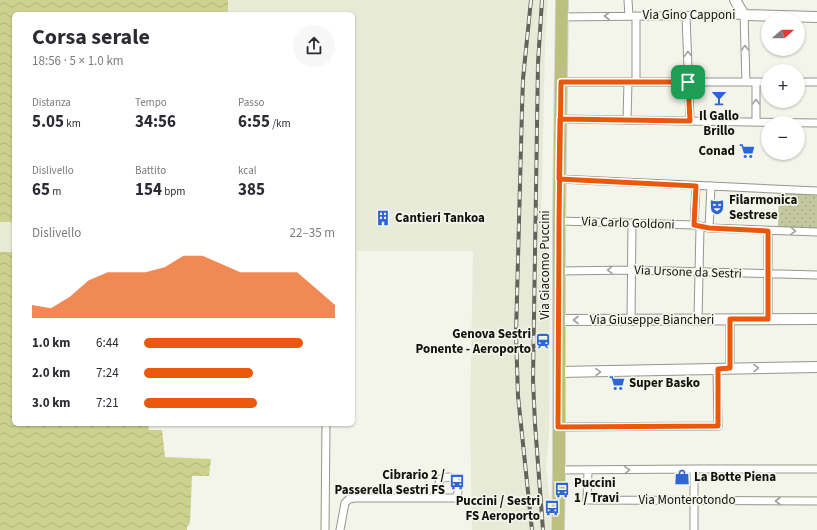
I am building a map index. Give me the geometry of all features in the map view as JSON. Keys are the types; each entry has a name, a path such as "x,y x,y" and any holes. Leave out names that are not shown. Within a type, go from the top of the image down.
{"main road":[{"name":"Via Giacomo Puccini","path":"558,530 558,271 562,0"}],"street":[{"path":"628,0 628,16"},
{"path":"736,0 744,15 746,82"},
{"name":"Via Gino Capponi","path":"562,16 817,16"},
{"path":"636,16 636,82"},
{"path":"686,16 690,121"},
{"path":"561,82 761,82"},
{"path":"627,120 628,82"},
{"path":"756,82 756,122"},
{"path":"805,82 817,82"},
{"path":"560,119 817,123"},
{"path":"559,179 817,190"},
{"path":"696,186 700,272 698,319"},
{"path":"709,228 711,186"},
{"name":"Via Carlo Goldoni","path":"559,221 817,232"},
{"path":"631,320 632,223"},
{"path":"768,231 768,319"},
{"name":"Via Ursone da Sestri","path":"558,271 632,270 817,275"},
{"path":"730,319 730,368"},
{"name":"Via Giuseppe Biancheri","path":"559,320 817,319"},
{"path":"559,372 817,367"},
{"path":"558,427 718,426 718,369"},
{"path":"325,530 326,426"},
{"path":"694,469 694,530"},
{"path":"559,470 817,469"},
{"name":"Via Monterotondo","path":"588,471 588,500 817,501"},
{"path":"340,530 345,503 348,499 456,498 459,492 458,483 453,478 448,477 440,479 436,496 432,498"}],"shaded area":[{"path":"228,0 548,0 545,46 541,227 544,228 550,272 549,435 546,468 550,500 551,530 472,530 470,414 473,251 357,251 355,331 355,12 228,12"},
{"path":"779,193 817,194 817,228 778,227"},
{"path":"0,222 12,222 12,252 0,252"}],"water":[{"path":"0,0 228,0 228,12 12,12 12,222 0,222"},
{"path":"0,252 12,252 12,426 148,426 149,430 162,430 165,457 211,459 209,476 192,476 190,523 187,530 0,530"}],"railway":[{"path":"531,0 523,79 516,334 518,396 532,530"},
{"path":"542,0 538,63 533,380 543,530"}],"place":[{"name":"Il Gallo Brillo","path":"719,98"},
{"name":"Conad","path":"747,151"},
{"name":"Filarmonica Sestrese","path":"717,207"},
{"name":"Cantieri Tankoa","path":"383,218"},
{"name":"Genova Sestri Ponente - Aeroporto","path":"543,341"},
{"name":"Super Basko","path":"617,383"},
{"name":"La Botte Piena","path":"682,477"},
{"name":"Cibrario 2 / Passerella Sestri FS","path":"457,482"},
{"name":"Puccini 1 / Travi","path":"562,490"},
{"name":"Puccini / Sestri FS Aeroporto","path":"552,508"}],"route":[{"path":"688,82 561,82 560,119 559,221 558,271 558,427 718,426 718,369 730,368 730,319 768,319 768,231 709,228 694,225 696,186 573,179 559,179 560,119 690,121 688,82"}]}
